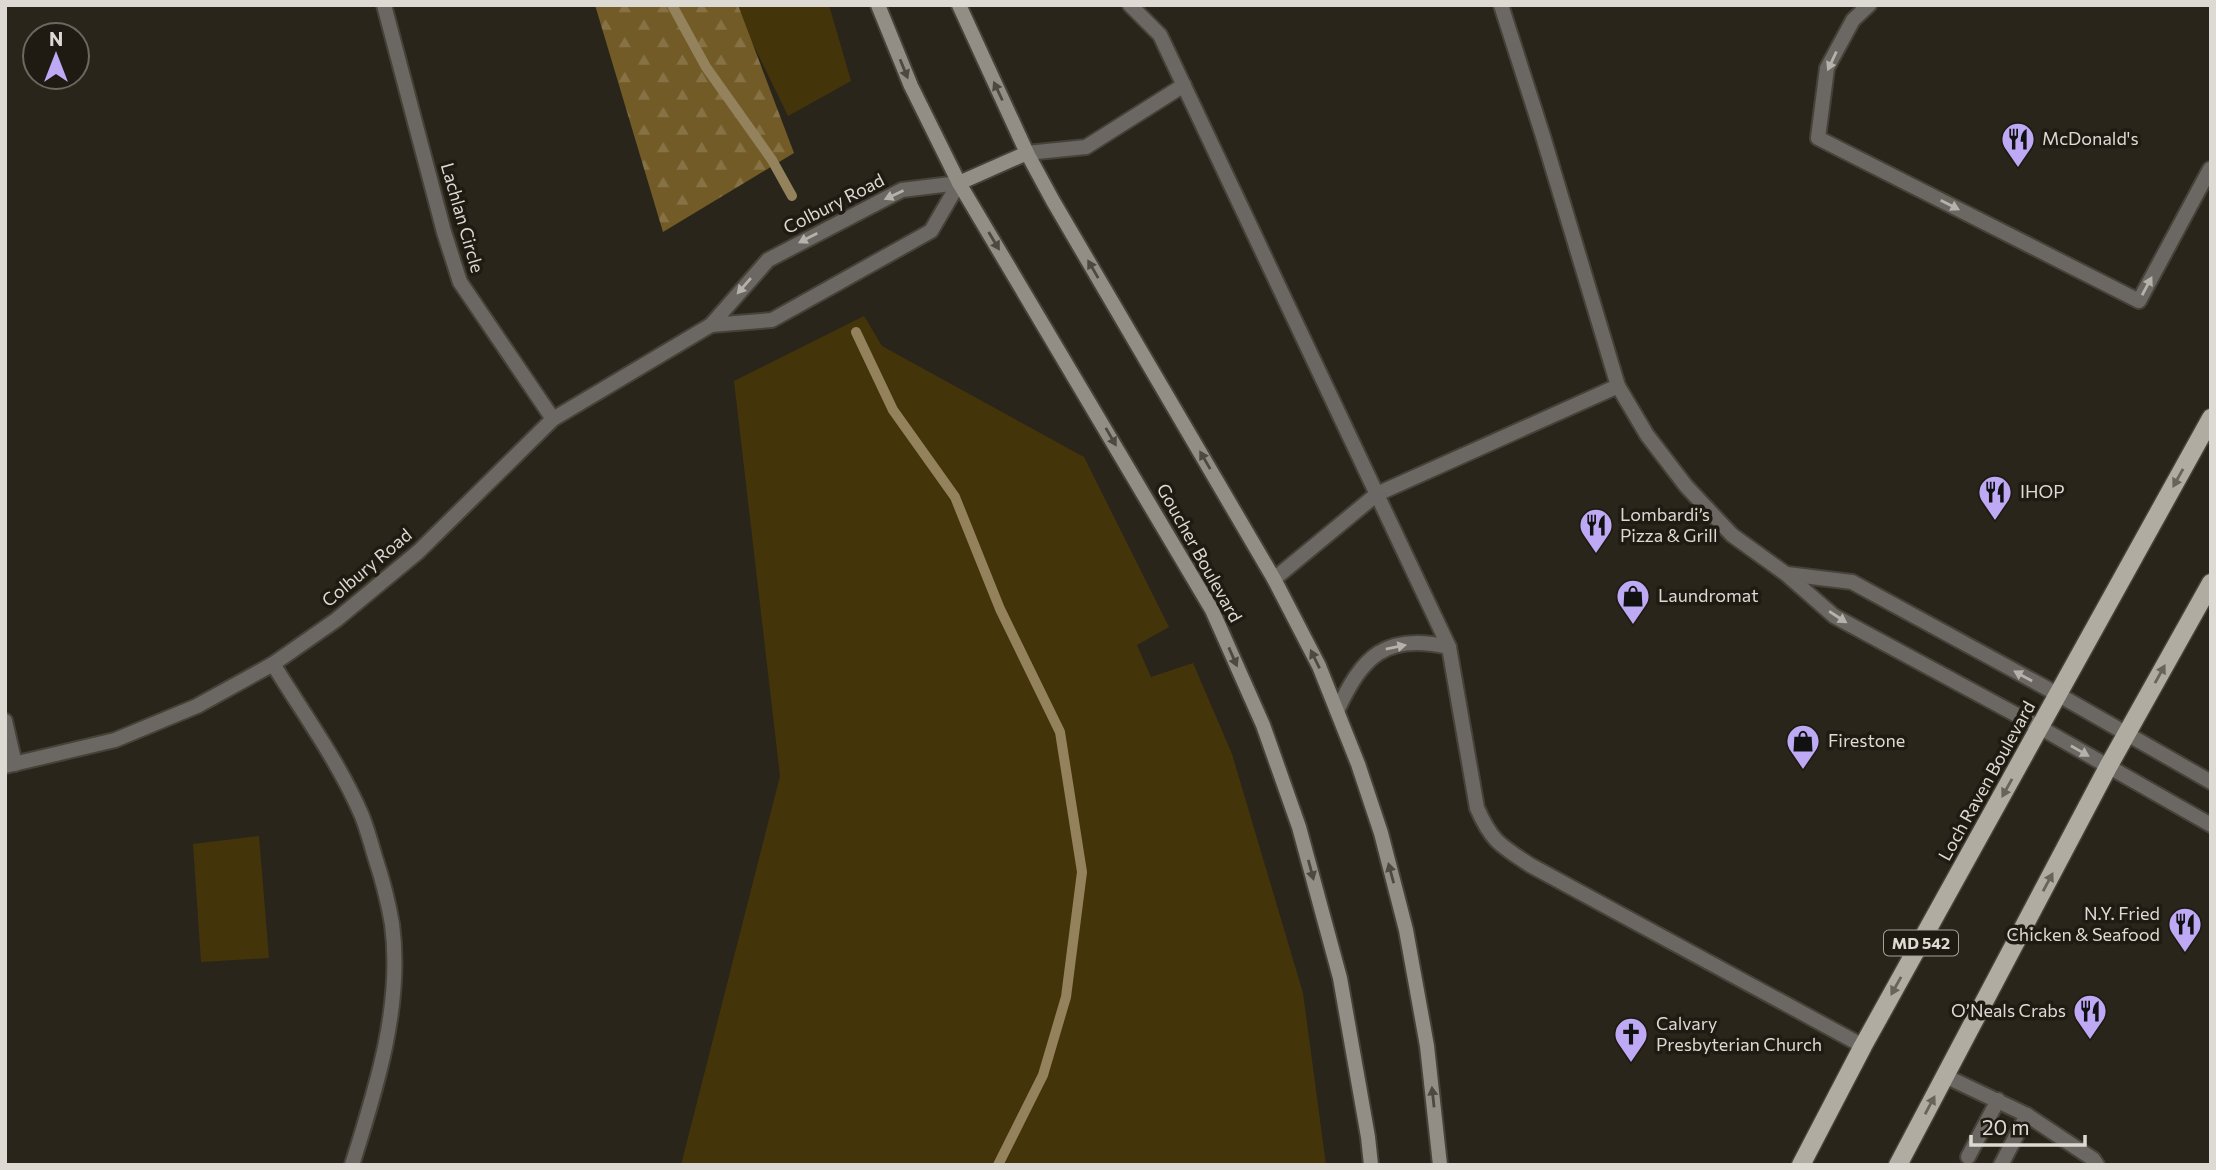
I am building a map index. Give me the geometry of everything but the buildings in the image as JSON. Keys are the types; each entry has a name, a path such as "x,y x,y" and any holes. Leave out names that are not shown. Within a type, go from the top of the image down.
{"main road":[{"name":"Goucher Boulevard","path":"878,5 911,86 958,183 1212,610 1263,725 1299,827 1340,978 1371,1165"},
{"path":"959,5 1027,153 1274,579 1319,666 1358,764 1381,834 1406,930 1427,1046 1440,1165"},
{"path":"958,183 1027,153"},
{"name":"Loch Raven Boulevard","path":"1801,1165 1863,1046 2211,418"},
{"path":"1898,1165 2108,767 2211,583"}],"street":[{"name":"Lachlan Circle","path":"384,5 444,232 460,282 553,419"},
{"path":"1130,5 1160,35 1449,647 1477,808 1488,833 1501,846 1530,865 1863,1046"},
{"path":"1501,5 1618,386 1647,435 1686,486 1732,535 1786,574 1834,616 2211,825"},
{"path":"1869,5 1853,20 1827,68 1818,138 2139,301 2210,169"},
{"path":"1027,153 1086,147 1184,85"},
{"name":"Colbury Road","path":"710,325 772,320 931,231 958,183"},
{"name":"Colbury Road","path":"10,765 115,740 197,706 273,664 336,620 418,552 553,419 710,325 768,260 902,190 958,183"},
{"path":"1274,579 1377,494 1618,386"},
{"path":"1786,574 1852,582 2211,782"},
{"path":"1337,712 1350,682 1362,666 1378,652 1395,645 1417,643 1449,647"},
{"path":"273,664 339,770 363,817 380,871 392,925 393,986 387,1032 370,1108 352,1165"},
{"path":"5,721 10,765"},
{"path":"1945,1076 2028,1115 2094,1163"},
{"path":"1968,1157 1998,1100"},
{"path":"2000,1165 2028,1115"}],"shaded area":[{"path":"734,5 829,5 851,81 788,116"},
{"path":"864,316 882,346 1084,457 1169,627 1137,645 1151,677 1193,663 1232,754 1303,993 1326,1165 681,1165 780,776 734,381"},
{"path":"259,836 269,958 201,962 193,844"}],"green space":[{"path":"595,5 738,5 794,153 663,232"}],"waterway":[{"path":"672,5 706,67 772,160 792,196"},
{"path":"856,332 893,410 955,497 1000,609 1060,732 1082,872 1066,997 1043,1075 998,1165"}],"place":[{"name":"McDonald's","path":"2018,169"},
{"name":"IHOP","path":"1995,522"},
{"name":"Lombardi’s Pizza & Grill","path":"1596,555"},
{"name":"Laundromat","path":"1633,626"},
{"name":"Firestone","path":"1803,771"},
{"name":"N.Y. Fried Chicken & Seafood","path":"2185,954"},
{"name":"O’Neals Crabs","path":"2090,1041"},
{"name":"Calvary Presbyterian Church","path":"1631,1064"}]}
